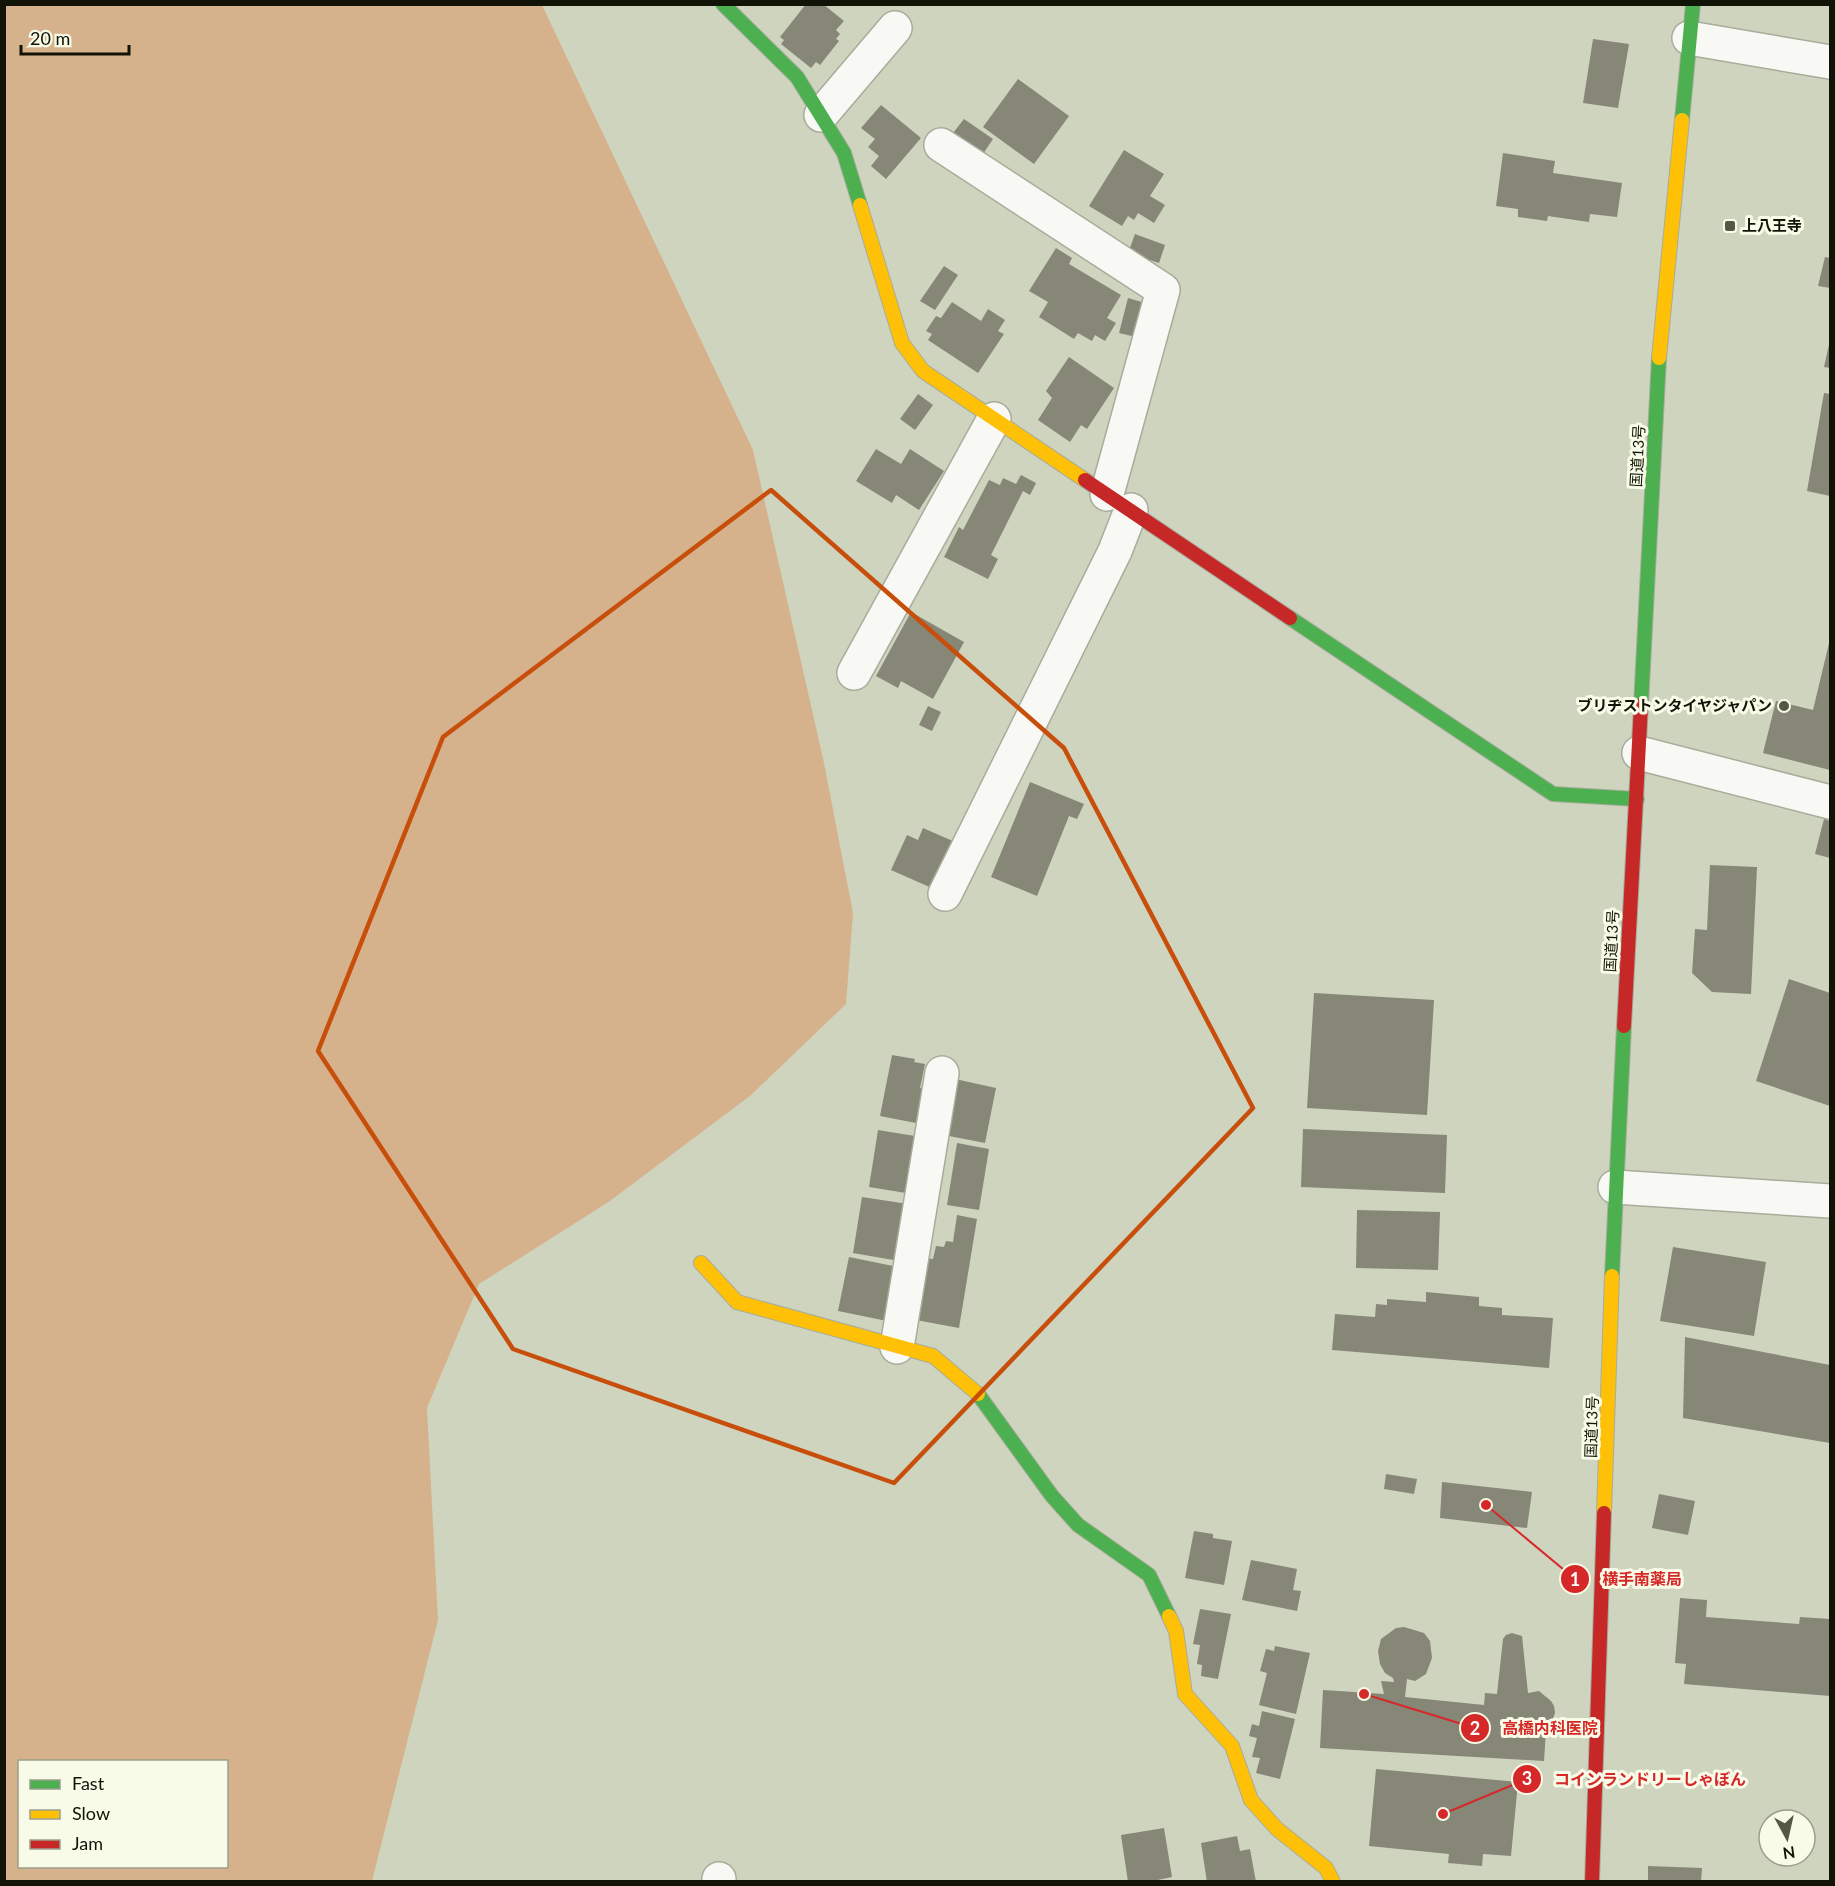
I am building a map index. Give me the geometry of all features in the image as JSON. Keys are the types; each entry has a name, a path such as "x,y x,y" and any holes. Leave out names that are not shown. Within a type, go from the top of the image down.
{"main road":[{"path":"723,4 797,77 844,153 902,343 923,371 1553,794 1636,800"},
{"name":"国道13号","path":"1592,1881 1615,1187 1660,347 1693,4"},
{"path":"701,1263 737,1302 933,1356 976,1391 1052,1496 1078,1525 1149,1575 1176,1631 1185,1694 1232,1746 1251,1800 1277,1830 1326,1868 1332,1881"}],"street":[{"path":"821,115 895,28"},
{"path":"1689,38 1830,62"},
{"path":"941,145 1162,290 1119,502 1114,551 945,894"},
{"path":"854,673 994,419"},
{"path":"1639,753 1830,802"},
{"path":"897,1347 942,1073"},
{"path":"1615,1187 1830,1201"}],"highlighted area":[{"path":"771,490 1064,748 1253,1108 894,1483 513,1349 318,1051 443,737"}],"shaded area":[{"path":"5,4 542,5 753,450 824,763 853,913 846,1004 750,1096 610,1201 479,1284 427,1408 438,1620 372,1881 5,1881"}],"building":[{"path":"806,4 823,4 844,21 836,30 840,34 836,39 839,41 820,65 816,62 811,68 781,44 784,40 780,37"},
{"path":"1593,39 1629,44 1618,108 1583,103"},
{"path":"1018,79 1069,116 1034,164 983,127"},
{"path":"881,105 921,138 886,179 871,166 879,156 868,147 875,139 861,128"},
{"path":"964,119 993,139 983,154 953,133"},
{"path":"1124,150 1164,174 1150,196 1165,205 1154,223 1138,213 1134,220 1128,216 1122,226 1089,206"},
{"path":"1503,153 1555,161 1553,173 1622,183 1617,217 1590,214 1589,222 1548,216 1547,221 1518,217 1518,209 1496,206"},
{"path":"1135,234 1165,245 1159,263 1128,253"},
{"path":"1056,248 1072,258 1069,264 1121,295 1107,318 1116,323 1105,341 1095,335 1092,341 1078,333 1074,339 1039,317 1048,302 1029,291"},
{"path":"1825,257 1830,258 1830,288 1818,286"},
{"path":"944,266 958,275 935,310 920,301"},
{"path":"1128,298 1145,303 1136,337 1119,333"},
{"path":"952,302 981,321 988,309 1005,320 998,331 1004,334 978,373 928,340 932,334 926,331 936,316 941,318"},
{"path":"1830,340 1830,368 1824,367"},
{"path":"1069,357 1114,388 1087,429 1081,425 1070,442 1038,420 1052,398 1046,391"},
{"path":"1824,393 1830,394 1830,496 1807,491"},
{"path":"918,394 933,405 915,430 900,419"},
{"path":"876,449 901,464 910,449 944,471 919,510 896,495 892,503 856,481"},
{"path":"1021,475 1036,483 1030,495 1023,491 991,555 998,559 988,579 944,557 959,527 963,530 989,480 1000,485 1003,478 1016,484"},
{"path":"911,612 964,642 933,699 901,681 898,688 876,676"},
{"name":"ブリヂストンタイヤジャパン","path":"1830,639 1830,770 1763,753 1776,701 1813,710"},
{"path":"928,706 941,712 932,731 919,725"},
{"path":"1030,782 1084,804 1077,819 1069,816 1037,896 991,877"},
{"path":"1824,819 1830,821 1830,858 1815,854"},
{"path":"923,828 955,842 934,889 891,870 907,835 918,840"},
{"path":"1710,865 1757,867 1751,994 1712,992 1692,973 1695,929 1707,930"},
{"path":"1789,979 1830,993 1830,1106 1756,1081"},
{"path":"1314,993 1434,1000 1427,1115 1307,1108"},
{"path":"892,1055 915,1059 914,1062 925,1064 920,1088 927,1089 922,1119 917,1118 916,1123 880,1116"},
{"path":"955,1079 996,1088 985,1143 944,1135"},
{"path":"1303,1129 1447,1135 1445,1193 1301,1187"},
{"path":"878,1130 921,1137 906,1193 869,1187"},
{"path":"957,1143 989,1149 979,1210 947,1205"},
{"path":"862,1197 908,1204 899,1261 853,1253"},
{"path":"1357,1210 1440,1212 1438,1270 1356,1268"},
{"path":"957,1215 977,1219 959,1328 916,1320 925,1258 933,1259 936,1246 944,1247 946,1241 953,1242"},
{"path":"1673,1247 1766,1262 1754,1336 1660,1321"},
{"path":"849,1257 898,1267 887,1321 838,1311"},
{"path":"1426,1292 1479,1297 1479,1306 1502,1308 1502,1315 1553,1318 1549,1368 1332,1350 1335,1314 1375,1317 1376,1304 1387,1305 1387,1299 1426,1302"},
{"path":"1685,1337 1830,1365 1830,1443 1683,1418"},
{"path":"1386,1474 1417,1479 1414,1494 1384,1489"},
{"path":"1442,1482 1532,1492 1527,1528 1440,1518"},
{"path":"1659,1494 1695,1501 1688,1535 1652,1528"},
{"path":"1194,1531 1213,1534 1213,1538 1232,1541 1224,1585 1185,1578"},
{"path":"1251,1560 1297,1569 1293,1590 1301,1591 1297,1611 1242,1600"},
{"path":"1680,1598 1707,1600 1706,1617 1799,1624 1800,1617 1830,1619 1830,1696 1684,1684 1686,1664 1675,1663"},
{"path":"1200,1609 1231,1614 1218,1679 1201,1676 1202,1665 1197,1664 1200,1645 1193,1644"},
{"path":"1404,1627 1424,1633 1430,1641 1432,1658 1426,1674 1415,1681 1407,1679 1405,1697 1484,1705 1485,1693 1497,1694 1503,1639 1512,1633 1522,1636 1528,1693 1539,1691 1554,1706 1555,1713 1550,1727 1546,1730 1544,1761 1320,1748 1323,1690 1384,1694 1381,1681 1394,1682 1380,1664 1378,1651 1381,1639 1396,1628"},
{"path":"1275,1646 1310,1653 1296,1714 1259,1705 1267,1673 1260,1671 1266,1649 1274,1651"},
{"path":"1262,1711 1295,1719 1280,1779 1256,1773 1260,1758 1252,1757 1257,1738 1249,1736 1252,1724 1259,1726"},
{"path":"1376,1769 1518,1782 1511,1856 1483,1854 1482,1866 1448,1863 1449,1854 1369,1846"},
{"path":"1164,1828 1172,1877 1148,1882 1128,1882 1121,1835"},
{"path":"1237,1836 1240,1851 1250,1849 1256,1882 1207,1882 1201,1843"},
{"path":"1648,1866 1702,1868 1701,1882 1648,1882"}],"traffic: fast":[{"path":"723,4 797,77 844,153 860,205"},
{"path":"1682,120 1693,4"},
{"path":"1641,705 1659,358"},
{"path":"1290,618 1553,794 1637,799"},
{"path":"1612,1276 1624,1026"},
{"path":"978,1394 1052,1496 1078,1525 1149,1575 1169,1616"}],"traffic: slow":[{"path":"1659,358 1682,120"},
{"path":"860,205 902,343 923,371 1085,480"},
{"path":"701,1263 737,1302 933,1356 978,1394"},
{"path":"1604,1513 1612,1276"},
{"path":"1169,1616 1176,1631 1185,1694 1232,1746 1251,1800 1277,1829 1326,1868 1333,1882"}],"traffic: jam":[{"path":"1085,480 1290,618"},
{"path":"1624,1026 1641,705"},
{"path":"1592,1882 1604,1513"}],"place":[{"name":"上八王寺","path":"1730,226"},
{"name":"ブリヂストンタイヤジャパン","path":"1784,706"},
{"name":"横手南薬局","path":"1486,1505"},
{"name":"高橋内科医院","path":"1364,1694"},
{"name":"コインランドリーしゃぼん","path":"1443,1814"}]}
